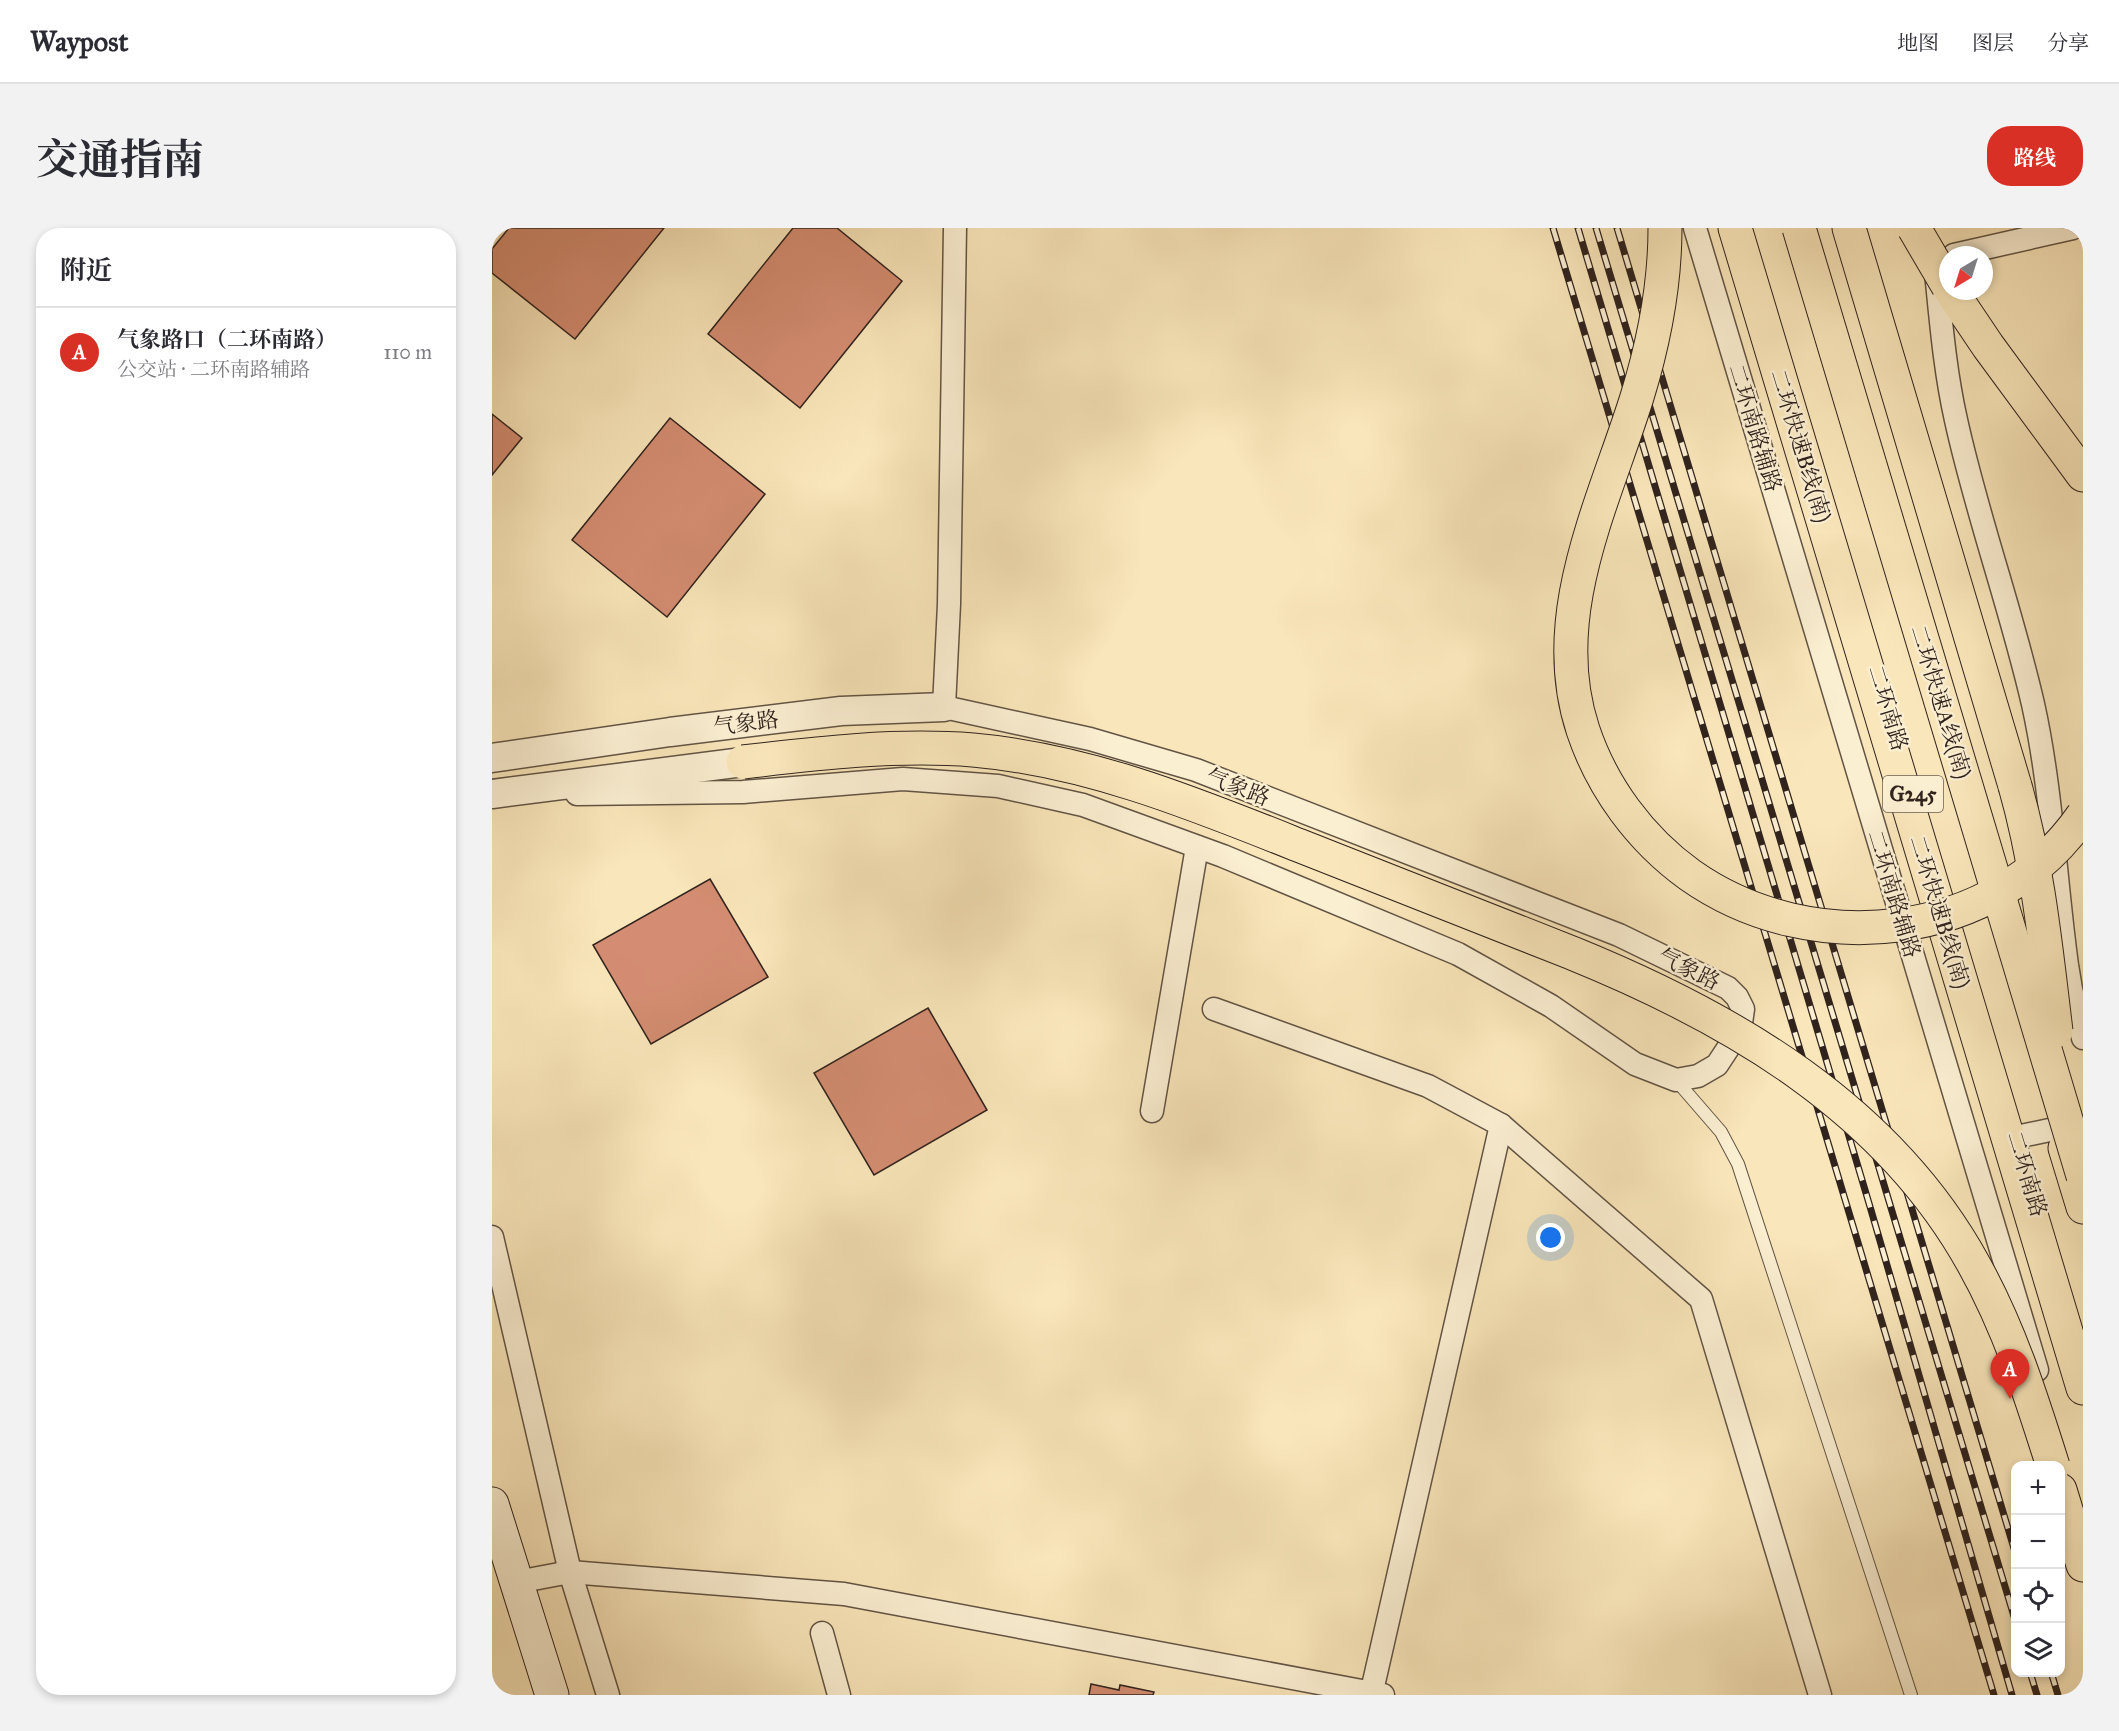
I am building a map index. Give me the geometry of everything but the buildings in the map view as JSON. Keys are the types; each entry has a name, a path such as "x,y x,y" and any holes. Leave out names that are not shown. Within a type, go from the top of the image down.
{"main road":[{"path":"1665,228 1661,293 1647,363 1586,551 1573,611 1570,640 1573,690 1582,728 1593,756 1624,809 1665,855 1690,875 1718,892 1778,917 1847,928 1920,923 1953,914 1984,901 2011,885 2036,866 2058,846 2083,815"},
{"name":"二环快速B线(南)","path":"1735,228 2083,1388"},
{"name":"二环南路","path":"1744,228 2083,1361"},
{"name":"二环南路","path":"1789,228 2076,1147 2083,1207"},
{"name":"二环快速A线(南)","path":"1799,228 2076,1147"},
{"path":"1849,228 2022,811 2042,919 2065,1098 2076,1147"},
{"path":"1914,228 1939,256"},
{"path":"1957,300 2083,475"},
{"path":"743,762 849,751 913,748 974,750 1070,766 1141,786 1222,815 1572,953 1695,1008 1764,1048 1824,1091 1876,1136 1926,1192 1957,1235 1995,1305 2023,1375 2051,1461"},
{"path":"492,1504 552,1695"},
{"path":"2065,1504 2083,1565"}],"street":[{"path":"944,707 949,604 955,228"},
{"name":"二环南路辅路","path":"1695,228 2083,1526"},
{"path":"1928,228 1939,250"},
{"path":"1993,251 2073,228"},
{"path":"1946,300 1946,365 1956,418 1972,486 2024,666 2041,743 2052,818 2070,989 2083,1038"},
{"name":"气象路","path":"492,758 670,732 841,711 944,707 1090,739 1196,770 1619,936 1728,988 1737,997 1743,1009 1740,1030 1717,1065 1698,1076 1676,1080 1635,1065 1551,1006 1458,954 1197,847 1083,805 998,786 903,779 743,792 492,794"},
{"name":"气象路","path":"492,794 743,762"},
{"path":"1152,1111 1197,847"},
{"path":"1214,1010 1428,1086 1501,1125 1701,1299 1820,1695"},
{"path":"517,1582 570,1572 844,1594 1375,1694 1501,1125"},
{"path":"2016,1137 2076,1147"},
{"path":"492,1237 570,1572 608,1695"},
{"path":"822,1633 839,1695"}],"lane":[{"path":"1676,1080 1720,1132 1738,1164 1911,1695"}],"railway":[{"path":"1553,228 1994,1695"},
{"path":"1578,228 1871,1210 2012,1695"},
{"path":"1596,228 2011,1606"},
{"path":"1617,228 2011,1538"},
{"path":"2032,1677 2037,1695"},
{"path":"2053,1677 2058,1695"}],"place":[{"name":"气象路口（二环南路）","path":"2010,1399"}]}
